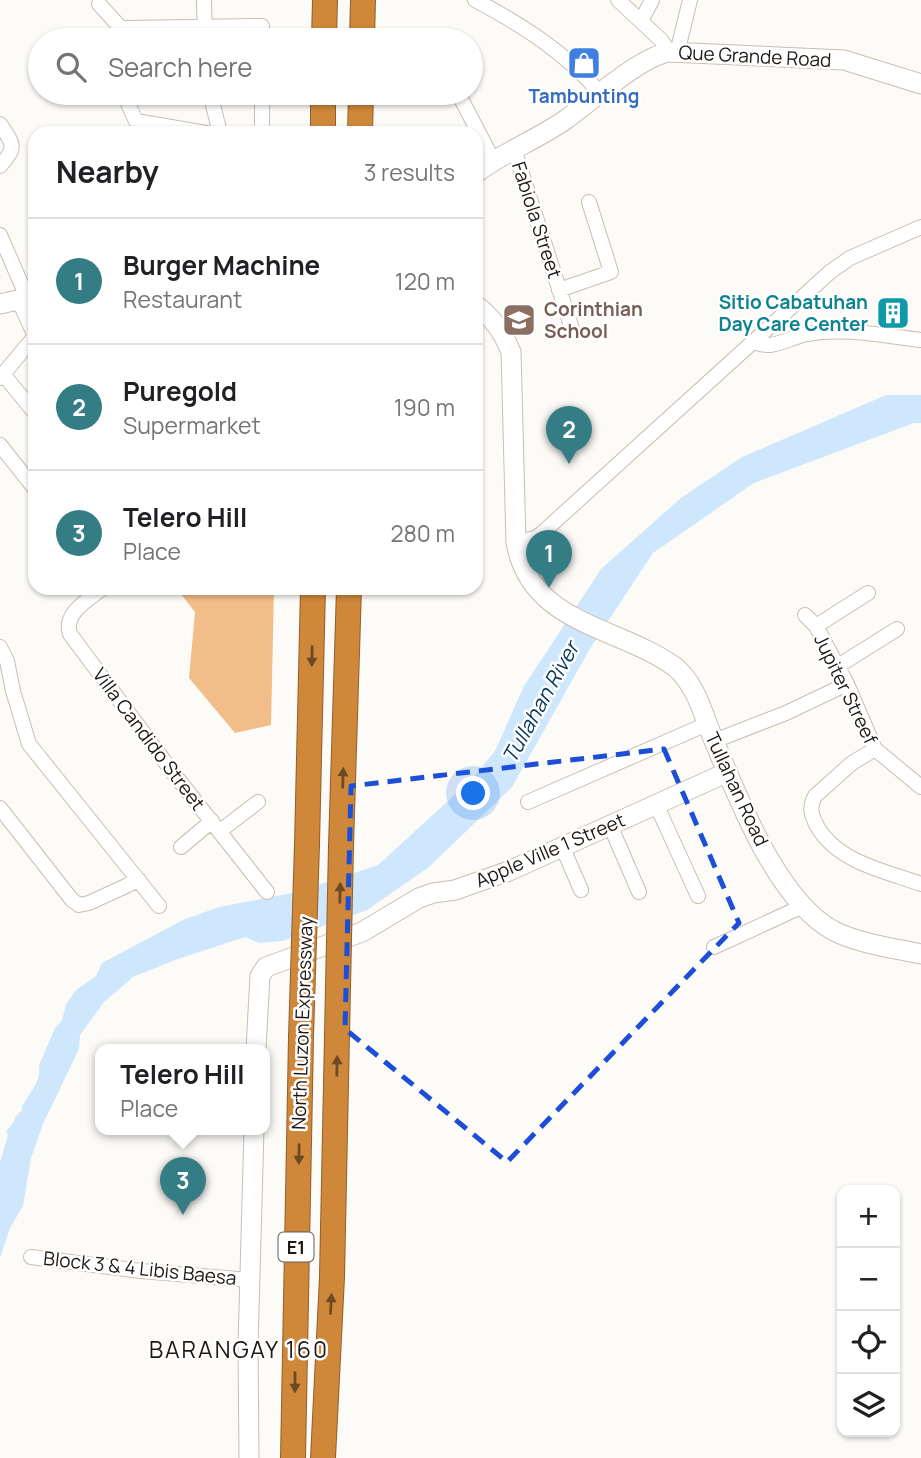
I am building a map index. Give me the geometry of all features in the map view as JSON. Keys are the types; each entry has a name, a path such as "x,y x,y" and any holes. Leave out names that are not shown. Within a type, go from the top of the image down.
{"highway":[{"path":"324,28 325,0"},
{"path":"362,28 363,0"},
{"path":"323,105 323,126"},
{"path":"360,126 361,105"},
{"name":"North Luzon Expressway","path":"293,1458 313,595"},
{"name":"North Luzon Expressway","path":"321,1458 332,1277 349,595"}],"main road":[{"path":"483,168 565,120 650,60 673,52"},
{"name":"Que Grande Road","path":"673,52 844,61 921,84"},
{"name":"Tullahan Road","path":"483,310 491,316 505,335 512,352 516,542 528,577 538,590 562,611 665,661 682,674 695,694 765,850 803,906 819,922 853,938 921,954"},
{"name":"Apple Ville 1 Street","path":"256,1044 260,976 263,969 362,932 419,898 455,890 509,871 728,772"},
{"path":"249,1458 254,1135"}],"street":[{"path":"475,0 512,20 560,53 586,76 600,93"},
{"path":"618,0 673,52 690,0"},
{"path":"641,21 652,0"},
{"path":"204,1 205,28"},
{"path":"99,4 124,28"},
{"path":"129,105 136,121 165,126"},
{"path":"212,105 218,126"},
{"path":"262,105 262,126"},
{"path":"464,105 475,126"},
{"path":"0,124 13,146 12,153 0,166"},
{"path":"483,141 493,160"},
{"name":"Fabiola Street","path":"514,149 573,332"},
{"path":"559,289 611,272 589,202"},
{"path":"516,542 541,534 830,272 850,258 920,230"},
{"path":"0,235 28,319"},
{"path":"755,342 772,345 805,334 827,331 921,340"},
{"path":"28,344 2,376 28,405"},
{"path":"0,445 28,480"},
{"path":"816,626 868,593"},
{"name":"Villa Candido Street","path":"95,595 74,612 68,626 70,635 267,892"},
{"name":"Jupiter Streef","path":"805,615 816,626 848,684 875,749 921,787"},
{"path":"838,666 897,629"},
{"path":"0,648 7,660 6,690 29,744 159,906"},
{"path":"528,802 711,732 786,713 848,684"},
{"path":"875,749 852,763 812,802 812,817 824,838 855,861 921,884"},
{"path":"181,847 258,802"},
{"path":"656,804 698,895"},
{"path":"0,808 72,900 79,905 139,880"},
{"path":"610,825 639,892"},
{"path":"562,846 581,890"},
{"path":"714,947 803,906"},
{"name":"Block 3 & 4 Libis Baesa","path":"31,1257 141,1271 250,1280"}],"highlighted area":[{"path":"664,749 739,923 507,1162 345,1029 351,786"}],"shaded area":[{"path":"182,595 274,595 271,725 235,733 189,678 195,612"}],"water":[{"name":"Tullahan River","path":"886,395 921,395 921,423 914,423 754,483 653,553 591,647 512,787 429,867 367,910 283,941 259,943 245,937 175,960 133,977 104,1002 80,1035 79,1049 43,1124 31,1158 23,1206 10,1228 0,1258 0,1162 8,1135 6,1131 22,1110 37,1081 39,1065 55,1028 62,1021 66,1004 76,990 96,976 102,963 183,920 219,907 297,892 378,865 471,780 495,751 524,686 601,569 681,498 742,457"}],"place":[{"name":"Tambunting","path":"584,63"},
{"name":"Sitio Cabatuhan Day Care Center","path":"893,313"},
{"name":"Corinthian School","path":"519,320"},
{"name":"Puregold","path":"569,464"},
{"name":"Burger Machine","path":"549,588"},
{"name":"Telero Hill","path":"183,1215"}],"district":[{"name":"BARANGAY 160","path":"239,1349"}]}
